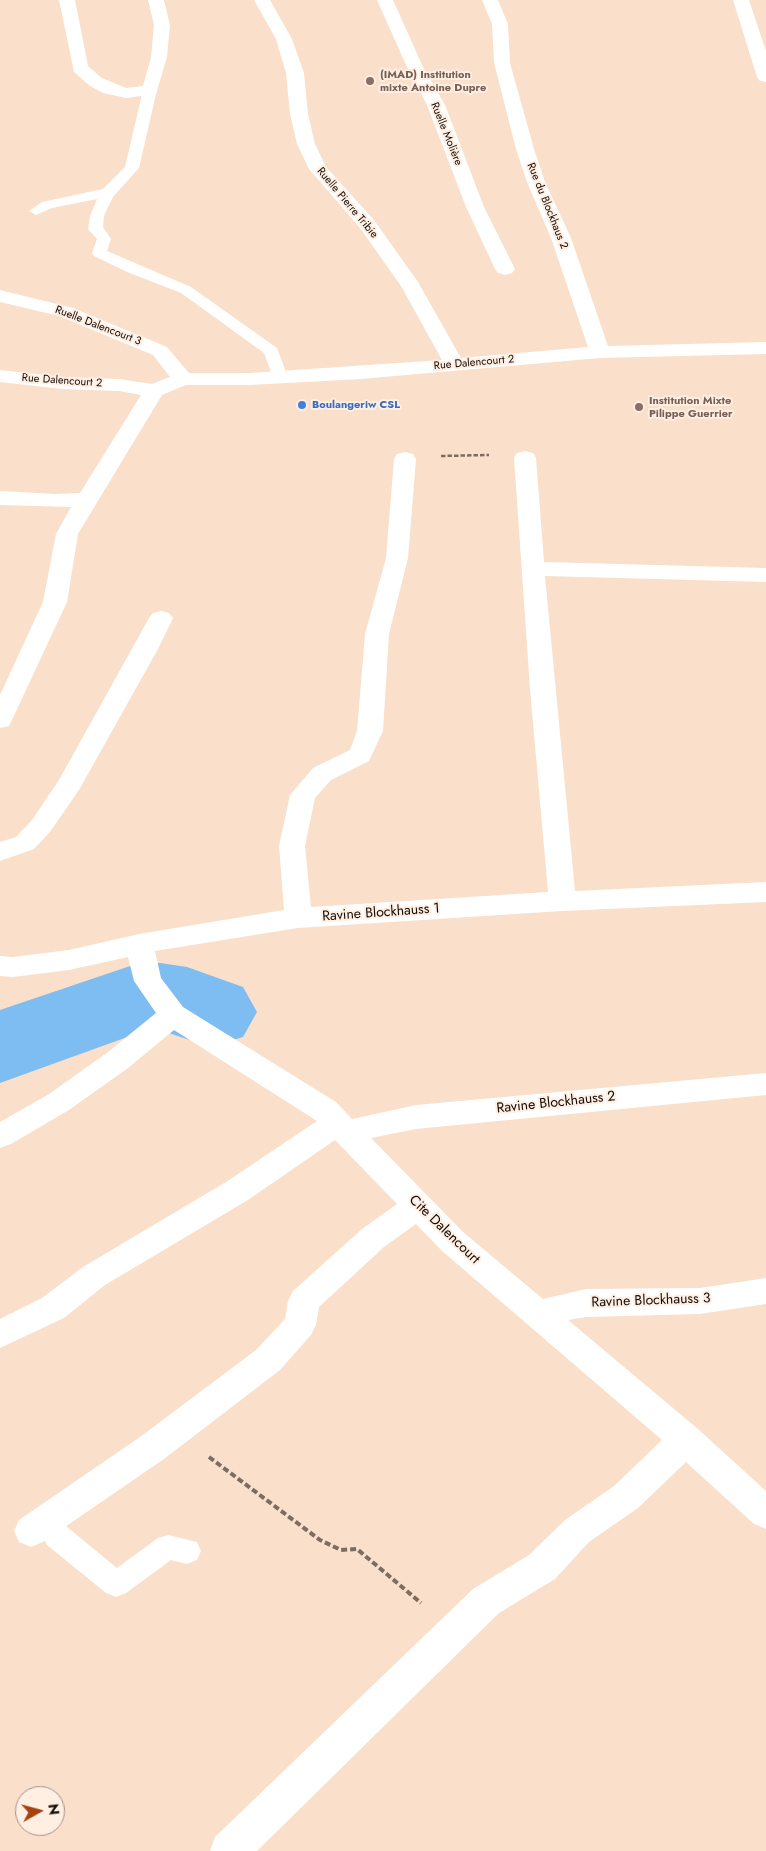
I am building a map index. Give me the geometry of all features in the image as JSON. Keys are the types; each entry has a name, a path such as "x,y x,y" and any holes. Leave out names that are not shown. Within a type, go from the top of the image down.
{"street":[{"path":"67,0 80,68 96,82 109,89 126,93 150,90 159,57 162,25 156,0"},
{"name":"Ruelle Pierre Tribie","path":"262,0 284,39 294,73 299,114 306,144 318,170 367,224 411,286 455,365"},
{"name":"Ruelle Molière","path":"385,0 415,67 436,105 475,207 505,269"},
{"name":"Rue du Blockhaus 2","path":"490,0 500,24 502,63 525,149 538,189 561,238 600,352"},
{"path":"741,0 766,77"},
{"name":"Ruelle Dalencourt 3","path":"0,296 66,312 160,351 183,379"},
{"name":"Rue Dalencourt 2","path":"183,379 280,377 455,365 600,352 766,348"},
{"name":"Rue Dalencourt 2","path":"0,376 63,383 119,385 154,391"},
{"path":"0,720 40,638 55,602 67,534 154,391 183,379"},
{"path":"524,458 542,689 562,902"},
{"path":"298,918 292,846 303,795 322,774 360,755 370,731 376,634 397,558 405,459"},
{"path":"0,498 55,501 87,499"},
{"path":"533,569 766,575"},
{"path":"0,853 25,843 41,826 70,784 146,649 161,618"},
{"name":"Ravine Blockhauss 1","path":"0,966 13,967 69,960 139,944 298,918 766,892"},
{"name":"Cite Dalencourt","path":"139,944 148,981 173,1015 325,1110 452,1241 686,1440 766,1513"},
{"path":"0,1136 58,1102 118,1060 173,1015"},
{"name":"Ravine Blockhauss 2","path":"342,1127 416,1117 766,1084"},
{"path":"0,1334 53,1308 94,1276 342,1127"},
{"path":"38,1526 177,1429 268,1360 300,1325 304,1301 373,1238 418,1206"},
{"name":"Ravine Blockhauss 3","path":"537,1314 586,1303 700,1301 766,1291"},
{"path":"229,1851 486,1600 542,1567 577,1531 626,1498 686,1440"}],"lane":[{"path":"150,90 132,168 108,193 97,216 94,230 100,232 104,239 100,253 132,269 186,290 236,328 271,351 280,377"},
{"path":"36,211 47,205 66,200 108,193"},
{"path":"38,1526 57,1536 116,1584 168,1547 187,1551"}],"path":[{"path":"405,459 413,456 512,455 524,458"},
{"path":"177,1429 220,1468 320,1540 341,1550 357,1549 416,1598 453,1634"}],"waterway":[{"path":"0,1047 139,997 160,997 187,1002 210,1012"}],"place":[{"name":"(IMAD) Institution mixte Antoine Dupre","path":"370,81"},
{"name":"Boulangeriw CSL","path":"302,405"},
{"name":"Institution Mixte Pilippe Guerrier","path":"639,407"}]}
